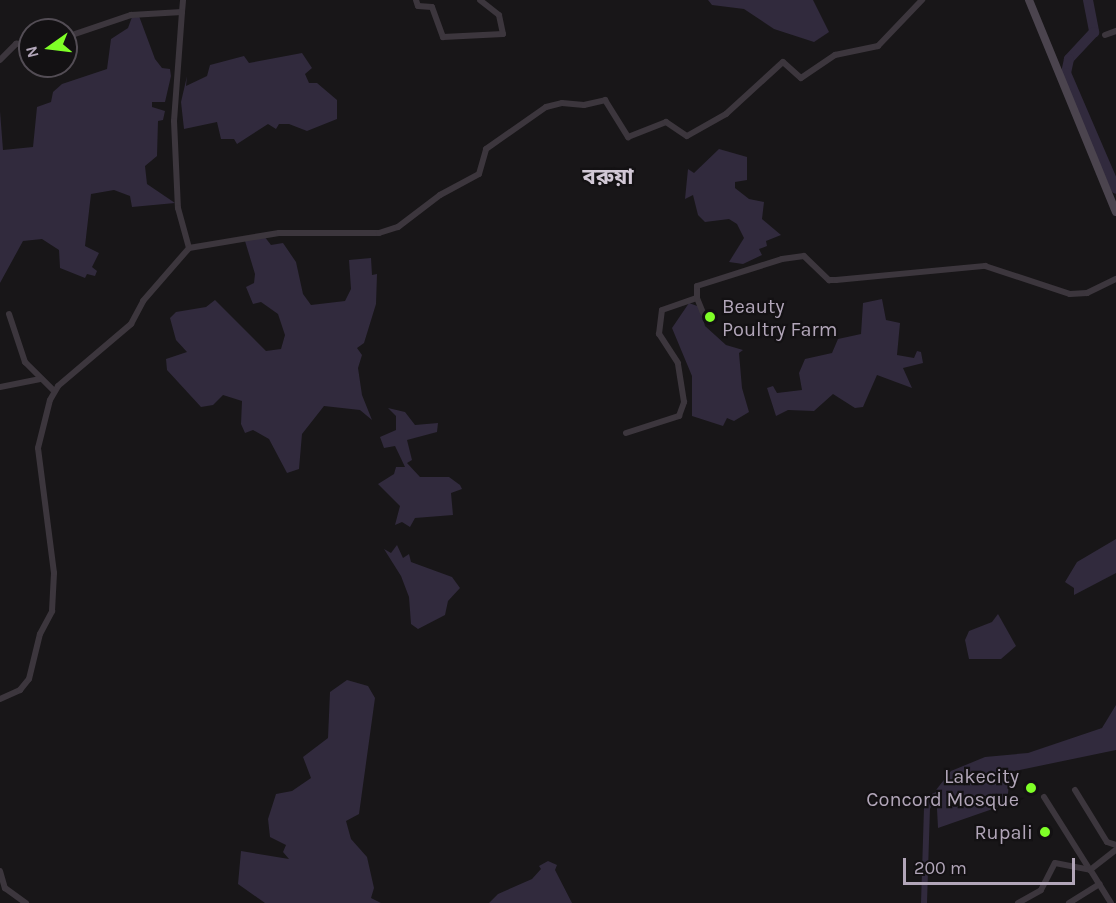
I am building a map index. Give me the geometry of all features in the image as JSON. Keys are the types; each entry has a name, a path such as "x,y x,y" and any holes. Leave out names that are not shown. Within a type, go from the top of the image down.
{"street":[{"path":"183,0 174,121 178,208 189,248"},
{"path":"416,0 418,6 432,7 443,37 503,34 499,15 480,0"},
{"path":"0,699 20,690 29,679 40,634 52,611 54,573 38,448 54,391 131,324 143,301 189,248 279,233 379,233 398,228 440,195 479,174 486,149 546,107 562,103 584,105 604,100 628,137 666,122 687,136 726,114 783,62 801,78 835,55 878,46 922,0"},
{"path":"1029,0 1116,212"},
{"path":"78,33 131,15 182,12"},
{"path":"1105,35 1116,31"},
{"path":"0,60 18,44"},
{"path":"703,313 697,298 697,286 796,256 804,256 829,280 985,266 1070,294 1087,293 1116,279"},
{"path":"626,433 679,416 684,380 663,343 658,323 662,310 697,298"},
{"path":"9,314 25,362 54,391"},
{"path":"0,387 40,379"},
{"path":"1075,790 1107,842 1116,845"},
{"path":"1044,796 1111,903"},
{"path":"1018,903 1041,890 1055,863 1090,870 1116,850"},
{"path":"0,871 5,888 26,903"},
{"path":"1069,903 1099,884"}],"shaded area":[{"path":"708,0 813,0 829,32 814,42 774,29 744,9 712,5"},
{"path":"139,16 155,59 162,68 170,69 171,76 165,102 152,102 152,107 165,111 163,120 158,121 157,156 145,166 147,184 175,203 132,207 130,196 114,190 91,194 85,246 99,253 92,267 97,271 95,276 87,274 85,278 60,268 59,250 42,239 23,241 0,283 0,111 3,150 33,147 37,107 51,102 53,92 62,84 107,69 111,39 128,28 132,17"},
{"path":"302,53 312,68 305,74 309,83 317,83 337,100 337,119 307,131 289,124 279,124 276,129 268,124 237,144 234,139 221,139 217,122 184,129 181,102 187,76 186,86 207,76 210,65 244,56 249,63"},
{"path":"719,149 747,157 747,180 735,182 735,188 749,199 764,202 762,219 781,235 766,241 767,246 759,249 762,255 743,264 729,262 744,238 737,224 729,219 705,222 698,215 693,195 685,199 688,169 694,173"},
{"path":"264,236 271,245 283,243 296,262 303,294 311,305 345,301 351,289 349,260 371,258 372,275 377,274 376,304 364,343 357,348 362,355 358,368 362,395 372,420 360,410 324,406 302,434 299,469 287,473 269,439 253,430 245,433 241,424 242,401 223,395 213,405 201,407 167,370 166,359 187,352 176,340 170,318 176,312 206,307 215,300 266,351 281,349 285,335 278,314 261,302 253,304 246,287 254,283 255,274 245,241"},
{"path":"882,299 886,320 900,323 897,355 914,358 917,351 921,352 923,363 903,368 912,388 877,375 863,407 855,408 833,394 814,411 788,410 776,416 767,388 773,386 777,393 802,390 799,373 805,359 832,353 838,339 861,334 863,303"},
{"path":"689,303 700,307 705,326 726,345 743,350 739,353 742,388 749,412 734,421 727,418 723,426 692,416 692,376 672,328"},
{"path":"388,408 405,412 415,425 438,423 437,432 407,440 412,460 407,463 420,477 449,477 460,485 462,489 451,493 453,515 415,518 410,527 402,522 395,525 400,506 378,484 394,474 396,467 405,467 395,446 384,448 380,437 396,430 396,416"},
{"path":"1116,539 1116,573 1074,595 1074,588 1065,582 1077,562"},
{"path":"397,545 403,558 409,554 411,562 452,577 460,588 448,601 445,615 418,629 411,624 409,597 401,576 384,549 391,553"},
{"path":"998,614 1016,646 1001,659 969,659 965,640 969,631 992,622"},
{"path":"347,680 368,686 375,698 359,814 346,821 351,839 367,857 374,888 371,898 381,903 265,903 238,884 241,851 289,859 283,852 286,845 270,837 268,819 276,794 292,791 311,778 303,757 328,738 330,692"},
{"path":"1116,705 1116,750 1010,772 1007,804 938,828 936,790 951,771 985,757 1028,753 1102,728"},
{"path":"548,861 557,865 555,870 572,903 489,903 498,894 532,879 541,869 539,866"}],"waterway":[{"path":"1088,0 1094,32 1069,59 1066,73 1116,189"},
{"path":"924,903 927,808 933,797 943,792"}],"place":[{"name":"Beauty Poultry Farm","path":"710,317"},
{"name":"Lakecity Concord Mosque","path":"1031,788"},
{"name":"Rupali","path":"1045,832"}],"district":[{"name":"বরুয়া","path":"608,178"}]}
